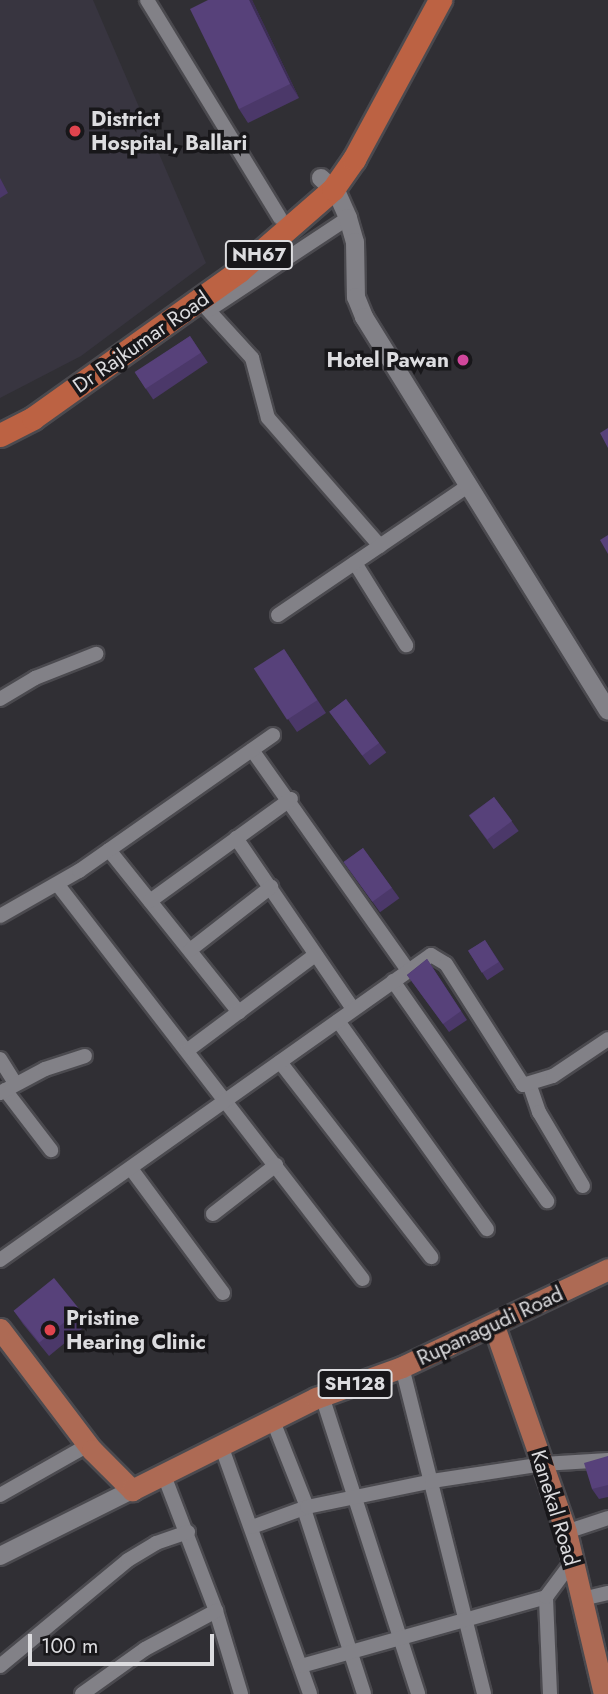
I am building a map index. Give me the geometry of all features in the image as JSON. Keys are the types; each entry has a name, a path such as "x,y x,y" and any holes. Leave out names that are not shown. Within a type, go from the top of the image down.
{"highway":[{"name":"Dr Rajkumar Road","path":"0,435 33,418 204,305 290,229 327,183 422,0"},
{"name":"Dr Rajkumar Road","path":"0,418 128,332 327,183 354,159 440,0"}],"main road":[{"name":"Rupanagudi Road","path":"132,1490 165,1478 322,1396 402,1367 494,1326 608,1269"},
{"name":"Kanekal Road","path":"494,1326 566,1532 582,1599 602,1660 604,1694"},
{"path":"0,1329 90,1447 132,1490"}],"street":[{"path":"147,0 205,89 280,218"},
{"path":"327,183 348,218 355,242 356,297 364,317 607,707"},
{"path":"348,218 204,305 252,358 268,418 380,546"},
{"path":"278,615 468,486"},
{"path":"355,563 406,645"},
{"path":"0,699 35,677 96,654"},
{"path":"0,916 58,885 273,735"},
{"path":"251,750 291,799 408,970"},
{"path":"150,901 291,799"},
{"path":"236,838 353,1009"},
{"path":"109,850 239,1012"},
{"path":"58,885 228,1101 362,1279"},
{"path":"190,950 271,887"},
{"path":"0,1260 132,1170 353,1009 432,955 440,957 517,1079 530,1086 539,1112 583,1186"},
{"path":"188,1050 315,956"},
{"path":"393,981 547,1201"},
{"path":"338,1021 487,1229"},
{"path":"530,1086 608,1039"},
{"path":"7,1088 85,1056"},
{"path":"0,1059 7,1088 51,1150"},
{"path":"281,1062 431,1257"},
{"path":"214,1214 276,1165"},
{"path":"132,1170 223,1293"},
{"path":"402,1367 484,1694"},
{"path":"322,1396 357,1496 418,1694"},
{"path":"272,1421 305,1508 364,1694"},
{"path":"0,1495 90,1447"},
{"path":"222,1448 310,1694"},
{"path":"251,1527 305,1508 432,1481 542,1464 608,1460"},
{"path":"165,1478 188,1532 216,1611 237,1692"},
{"name":"SH128","path":"0,1556 132,1490"},
{"path":"566,1532 608,1518"},
{"path":"0,1667 128,1560 188,1532"},
{"path":"302,1667 399,1636 546,1597 572,1562"},
{"path":"582,1599 608,1592"},
{"path":"546,1597 550,1694"},
{"path":"82,1694 145,1649 216,1611"}],"shaded area":[{"name":"District Hospital, Ballari","path":"0,0 93,0 206,263 81,356 0,398"}],"building":[{"path":"208,0 249,0 290,84 239,109 190,9"},
{"path":"190,336 201,353 146,389 135,372"},
{"path":"608,428 608,448 600,433"},
{"path":"608,535 608,554 600,540"},
{"path":"284,649 317,700 287,720 254,669"},
{"path":"346,699 379,743 362,756 329,712"},
{"path":"494,797 512,821 487,840 469,816"},
{"path":"363,848 392,888 372,902 344,862"},
{"path":"485,940 499,962 482,973 468,951"},
{"path":"427,959 461,1011 443,1024 407,975"},
{"path":"54,1278 80,1310 39,1343 14,1311"},
{"path":"608,1456 608,1485 592,1489 584,1463"}],"place":[{"name":"District Hospital, Ballari","path":"75,131"},
{"name":"Hotel Pawan","path":"463,360"},
{"name":"Pristine Hearing Clinic","path":"50,1330"}]}
